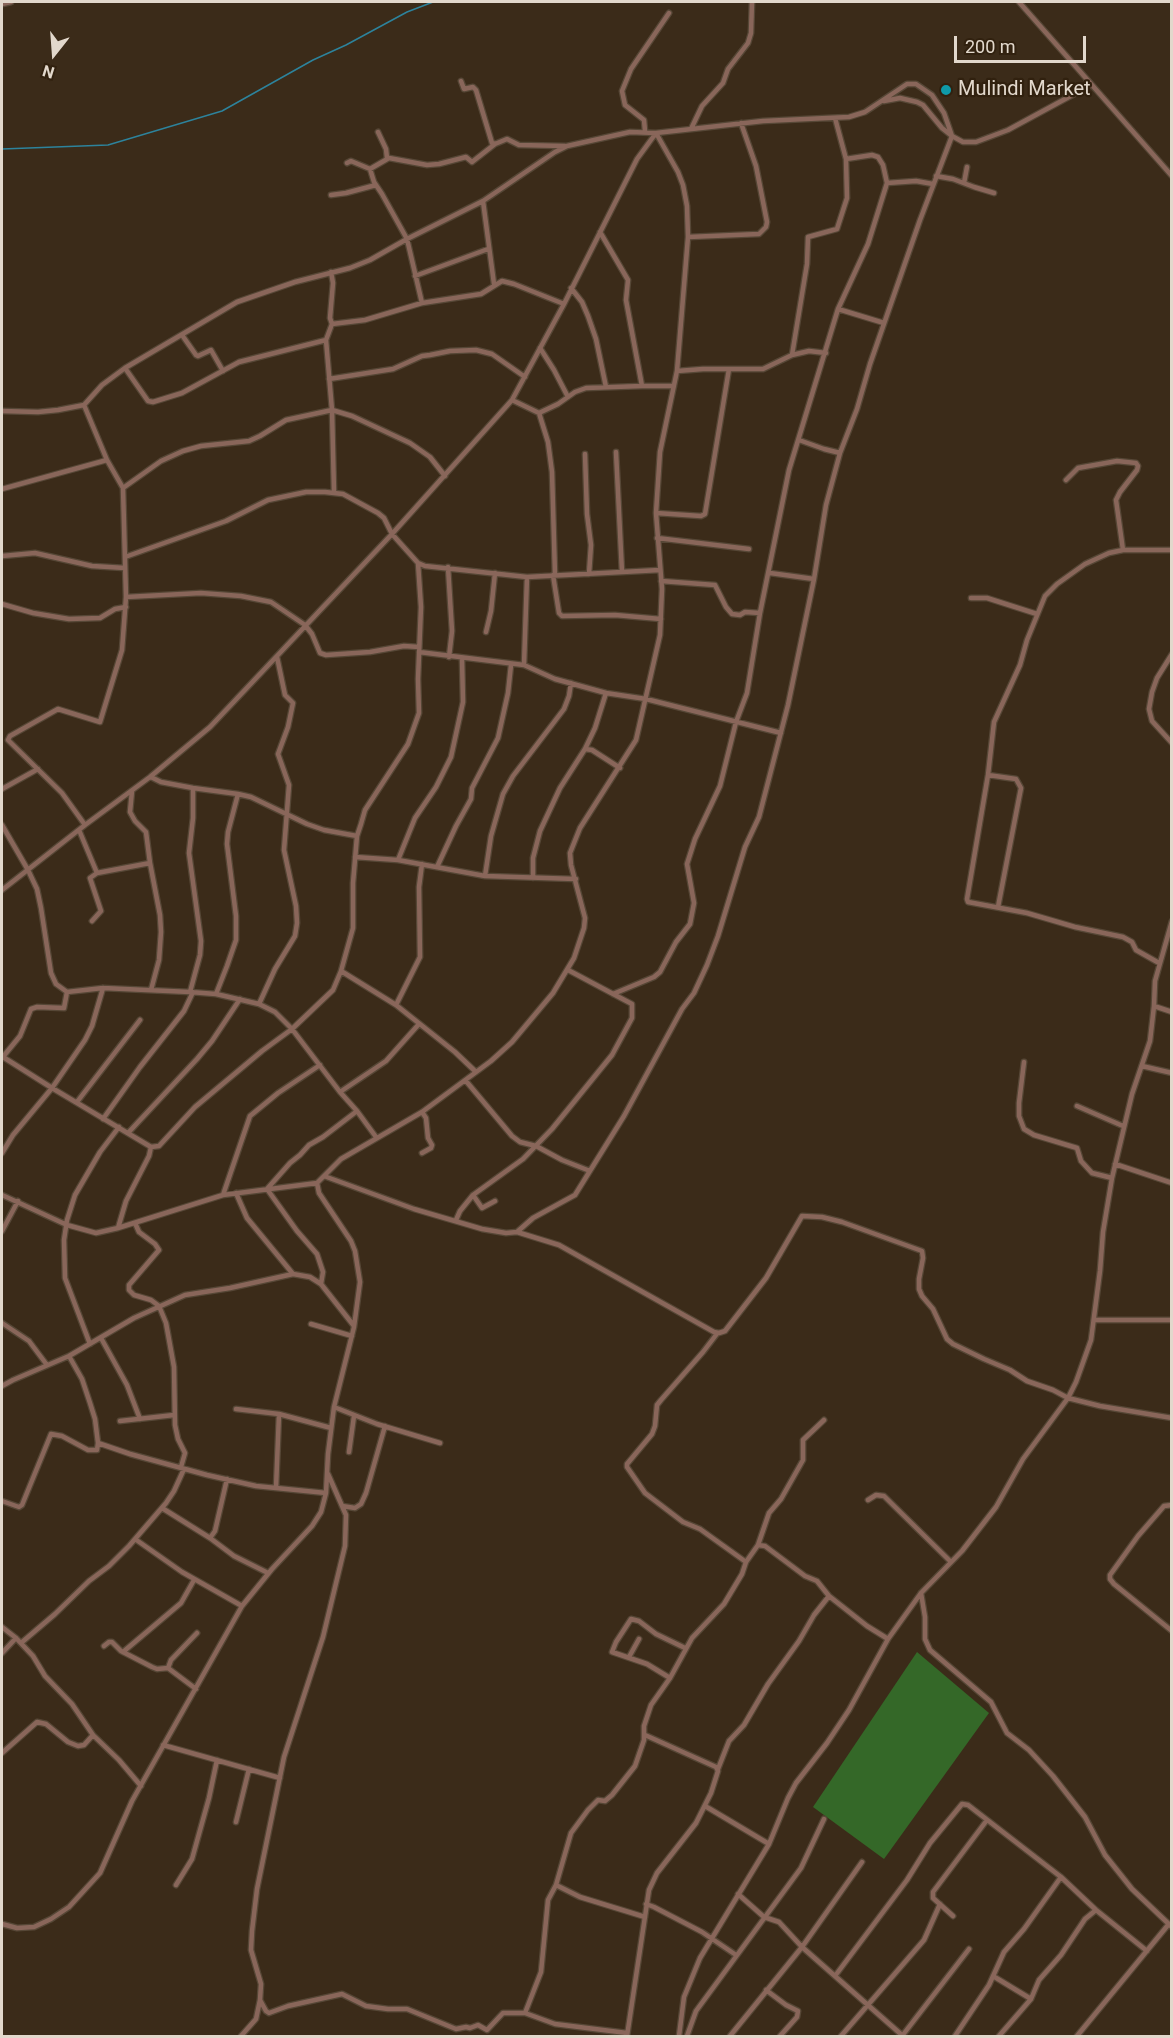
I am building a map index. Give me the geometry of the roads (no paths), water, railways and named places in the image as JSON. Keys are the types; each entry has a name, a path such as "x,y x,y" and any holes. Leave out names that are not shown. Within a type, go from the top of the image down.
{"street":[{"path":"2,4 10,2"},
{"path":"691,129 702,106 723,83 728,69 748,43 751,33 752,2"},
{"path":"1019,2 1172,176"},
{"path":"645,131 644,120 625,105 622,91 631,69 669,13"},
{"path":"461,81 464,89 472,87 476,90 492,142 495,144"},
{"path":"370,170 387,158 434,165 466,157 471,162 495,144 507,139 519,145 567,146 630,132 656,133 741,123 849,117 865,112 907,84 916,84 932,95 944,113 952,136 933,184 840,453 826,505 781,733 759,817 745,847 707,965 654,1064 575,1195 533,1218 517,1232"},
{"path":"881,102 900,98 917,102 923,105 942,128 952,136 963,142 976,142 1008,130 1091,85"},
{"path":"792,355 807,264 808,237 837,229 846,198 846,159 835,118"},
{"path":"688,237 759,234 766,227 756,166 741,123"},
{"path":"378,132 386,149 387,158"},
{"path":"2,1194 67,1224 96,1233 223,1195 317,1183 341,1159 422,1112 466,1081 512,1042 553,993 568,970 584,928 584,907 570,853 580,828 636,740 660,635 661,582 656,513 660,452 677,371 688,237 687,206 683,186 678,172 656,133"},
{"path":"2,890 150,777 210,727 392,534 512,400 638,159 656,133"},
{"path":"2,411 38,412 84,405 102,385 125,368 237,302 370,260 406,239 483,201 567,146"},
{"path":"612,994 638,982 646,981 660,972 676,942 690,924 694,903 687,864 695,839 720,786 736,722 750,681 760,613 770,573 774,541 789,470 838,309 868,244 887,183 883,165 878,157 846,159"},
{"path":"347,163 351,161 370,170 406,239 422,303"},
{"path":"964,183 967,167"},
{"path":"936,176 953,179 994,193"},
{"path":"887,183 916,181 933,184"},
{"path":"331,195 346,194 376,184"},
{"path":"483,201 494,284"},
{"path":"600,232 628,280 626,300 642,386"},
{"path":"415,276 488,249"},
{"path":"331,272 333,283 330,318 332,324 326,340 332,410 334,492"},
{"path":"332,324 365,320 422,303 481,294 502,281 564,304"},
{"path":"571,288 582,302 588,316 606,387"},
{"path":"838,309 884,323"},
{"path":"183,335 196,355 211,350 224,371"},
{"path":"125,368 148,401 153,402 182,393 239,362 326,340"},
{"path":"540,348 554,370 567,398"},
{"path":"329,379 393,369 422,356 476,350 492,354 525,377"},
{"path":"677,371 763,369 792,355 809,351 826,353"},
{"path":"656,513 701,516 705,514 729,369"},
{"path":"539,413 580,390 606,387 674,386"},
{"path":"512,400 539,413 548,442 552,472 554,575 559,613 562,616 615,615 661,619"},
{"path":"84,405 106,460 123,488 126,597 123,650 101,721 58,709 9,738 9,742 62,794 85,825"},
{"path":"123,488 160,461 183,451 201,446 249,441 286,420 332,410 381,428 390,435 410,443 430,456 445,476"},
{"path":"799,440 840,453"},
{"path":"616,452 622,572"},
{"path":"585,454 587,514 591,545 589,573"},
{"path":"2,489 106,460"},
{"path":"1066,480 1078,468 1117,461 1136,463 1137,470 1116,500 1123,550"},
{"path":"125,557 226,521 268,500 306,492 334,492 371,508 384,518 392,534 418,563 425,566 527,577 660,570"},
{"path":"657,538 749,549"},
{"path":"1159,963 1136,950 1129,939 1075,927 1037,915 969,902 966,899 988,774 994,722 1020,665 1045,596 1057,584 1085,564 1109,553 1123,550 1172,550"},
{"path":"2,556 35,553 92,566 125,568"},
{"path":"67,992 64,1008 37,1007 31,1009 20,1036 2,1057 151,1147 159,1146 195,1107 292,1029 331,994 341,971 353,928 357,836 365,810 408,744 419,713 422,606 418,563"},
{"path":"448,567 453,631 449,657"},
{"path":"486,632 495,573"},
{"path":"770,573 813,579"},
{"path":"524,665 527,577"},
{"path":"661,582 715,585 726,608 732,614 760,613"},
{"path":"126,597 201,593 241,596 271,602 305,625 312,634 320,653 326,655 370,652 405,646 449,657 524,665 546,676 606,693 646,699 781,733"},
{"path":"971,598 987,598 1037,614"},
{"path":"2,604 33,613 69,619 100,618 115,609 126,607"},
{"path":"1172,654 1157,678 1149,710 1152,721 1172,743"},
{"path":"259,1004 297,930 296,906 284,850 289,785 278,754 288,727 293,703 285,695 277,657"},
{"path":"398,860 415,818 436,787 451,757 463,702 462,658"},
{"path":"437,867 471,799 472,788 498,738 508,693 511,665"},
{"path":"484,876 502,794 564,709 569,696 570,683"},
{"path":"533,878 533,858 540,831 560,788 585,750 606,693"},
{"path":"585,750 592,750 620,768"},
{"path":"2,789 38,769"},
{"path":"988,774 1016,779 1021,788 998,907"},
{"path":"150,777 161,782 251,797 324,830 357,836"},
{"path":"103,1119 184,1011 192,992 201,941 189,853 193,818 193,788"},
{"path":"132,791 130,812 146,832 160,915 159,960 152,990"},
{"path":"216,994 236,940 236,916 227,844 238,794"},
{"path":"2,825 28,870 39,898 56,984 67,992 103,988 192,992 216,994 259,1004 275,1012 292,1029 376,1137"},
{"path":"79,830 97,873"},
{"path":"355,857 398,860 484,876 576,879"},
{"path":"92,921 101,911 90,878 97,873 150,863"},
{"path":"396,1005 420,957 419,887 422,864"},
{"path":"679,2037 684,1997 700,1958 769,1844 796,1784 849,1710 888,1638 921,1593 951,1562 996,1508 1023,1459 1068,1398 1085,1361 1094,1320 1103,1232 1112,1178 1123,1126 1150,1041 1155,981 1172,921"},
{"path":"456,1220 460,1211 474,1195 524,1159 569,1109 612,1055 632,1018 632,1004 568,970"},
{"path":"341,971 396,1005 455,1052 476,1072"},
{"path":"2,1153 13,1135 52,1088 85,1040 92,1026 103,988"},
{"path":"128,1133 197,1059 240,999"},
{"path":"1154,1006 1172,1012"},
{"path":"77,1102 140,1020"},
{"path":"340,1092 391,1057 402,1041 419,1024"},
{"path":"1024,1062 1019,1116 1024,1129 1034,1135 1077,1148 1081,1161 1092,1173 1112,1178"},
{"path":"223,1195 250,1116 278,1093 320,1065"},
{"path":"1142,1066 1172,1073"},
{"path":"466,1081 512,1136 520,1142 536,1146 590,1171"},
{"path":"1077,1106 1123,1126"},
{"path":"267,1189 309,1145 357,1111"},
{"path":"422,1112 426,1118 428,1138 432,1145 422,1153"},
{"path":"90,1344 65,1278 64,1240 67,1220 80,1186 100,1152 119,1127"},
{"path":"118,1228 126,1201 149,1156 151,1147"},
{"path":"1115,1164 1172,1183"},
{"path":"324,1176 414,1209 482,1229 506,1233 517,1232 559,1245 719,1333 724,1331 766,1278 802,1216 822,1217 843,1222 922,1251 919,1289 933,1309 947,1339 953,1344 1068,1398 1100,1406 1172,1418"},
{"path":"2,1924 17,1928 34,1927 51,1919 69,1907 105,1866 123,1818 242,1606 317,1519 326,1493 334,1407 354,1327 360,1282 355,1251 318,1193 317,1183"},
{"path":"267,1189 321,1261 321,1284"},
{"path":"236,1193 247,1218 292,1274"},
{"path":"474,1195 482,1208 495,1201"},
{"path":"2,1231 18,1201"},
{"path":"2,1653 55,1614 89,1581 110,1566 162,1508 174,1491 182,1468 185,1453 178,1439 174,1415 172,1352 166,1323 159,1306 151,1300 134,1295 129,1290 129,1285 159,1250 156,1244 139,1232 135,1223"},
{"path":"2,1386 69,1356 159,1306 185,1295 292,1274 310,1277 321,1284 354,1327"},
{"path":"1094,1320 1172,1320"},
{"path":"2,1323 29,1341 47,1365"},
{"path":"311,1324 352,1336"},
{"path":"716,1335 657,1405 652,1434 627,1464 627,1467 645,1493 683,1522 700,1529 746,1562"},
{"path":"101,1338 127,1385 140,1419"},
{"path":"2,1501 19,1507 22,1505 51,1434 62,1436 88,1450 97,1450 95,1419 82,1379 69,1356"},
{"path":"334,1407 354,1416 440,1443"},
{"path":"236,1409 279,1414 331,1428"},
{"path":"276,1488 279,1414"},
{"path":"120,1421 174,1415"},
{"path":"349,1452 354,1416"},
{"path":"525,2013 541,1972 546,1907 556,1885 566,1847 576,1824 598,1800 605,1801 635,1766 645,1735 644,1726 647,1713 670,1678 685,1648 719,1611 742,1574 746,1562 758,1545 769,1513 781,1499 803,1460 803,1440 824,1420"},
{"path":"342,1506 355,1508 361,1504 366,1494 385,1426"},
{"path":"98,1443 130,1454 227,1479 276,1488 326,1493"},
{"path":"241,2037 256,2019 260,2000 261,1984 251,1950 252,1931 257,1889 280,1778 296,1717 323,1637 341,1566 347,1525 346,1515 328,1474"},
{"path":"210,1538 215,1532 227,1479"},
{"path":"868,1500 876,1495 884,1496 951,1562"},
{"path":"1172,1505 1164,1506 1138,1536 1110,1575 1110,1579 1172,1631"},
{"path":"162,1508 234,1556 268,1574"},
{"path":"135,1539 194,1580 242,1606"},
{"path":"758,1545 765,1546 805,1576 817,1581 829,1596 867,1626 888,1638"},
{"path":"123,1652 182,1603 194,1580"},
{"path":"921,1593 925,1617 925,1639 930,1650 992,1702 1007,1733 1029,1750 1053,1776 1085,1817 1105,1855 1132,1889 1170,1926 1077,2037"},
{"path":"260,2000 266,2012 269,2013 321,1997 342,1994 366,2006 407,2009 456,2029 478,2025 488,2030 503,2013 525,2013 555,2024 627,2035 646,1904 657,1873 696,1823 711,1793 718,1769 732,1737 744,1725 768,1684 829,1596"},
{"path":"670,1678 653,1667 612,1652 631,1619 639,1621 656,1634 685,1648"},
{"path":"2,1627 33,1656 45,1676 72,1704 93,1735 141,1786"},
{"path":"168,1668 171,1660 197,1633"},
{"path":"630,1657 639,1639"},
{"path":"104,1646 112,1642 123,1652 157,1669 168,1668 196,1689"},
{"path":"2,1754 37,1722 46,1724 68,1742 78,1746 84,1745 93,1735"},
{"path":"645,1735 718,1769"},
{"path":"164,1745 280,1778"},
{"path":"176,1885 192,1858 217,1760"},
{"path":"236,1822 249,1769"},
{"path":"835,1976 907,1880 930,1844 962,1804 968,1805 1061,1877 1096,1910 1147,1951"},
{"path":"705,1806 769,1844"},
{"path":"687,2037 689,2025 696,2011 801,1868 824,1819"},
{"path":"953,1916 933,1898 933,1892 987,1820"},
{"path":"730,2037 802,1947 862,1862"},
{"path":"955,2037 993,1976 1004,1952 1024,1929 1061,1877"},
{"path":"556,1885 580,1897 645,1917"},
{"path":"738,1894 764,1917 779,1922 802,1947 903,2036 969,1949"},
{"path":"646,1904 670,1914 736,1955"},
{"path":"841,2037 924,1940 940,1904"},
{"path":"999,2037 1031,1999 1039,1980 1061,1954 1085,1919 1096,1910"},
{"path":"993,1976 1031,1999"},
{"path":"766,1990 798,2011 797,2017 780,2037"}],"waterway":[{"path":"2,149 108,145 222,111 313,60 407,12 433,2"}],"place":[{"name":"Mulindi Market","path":"946,90"}]}
